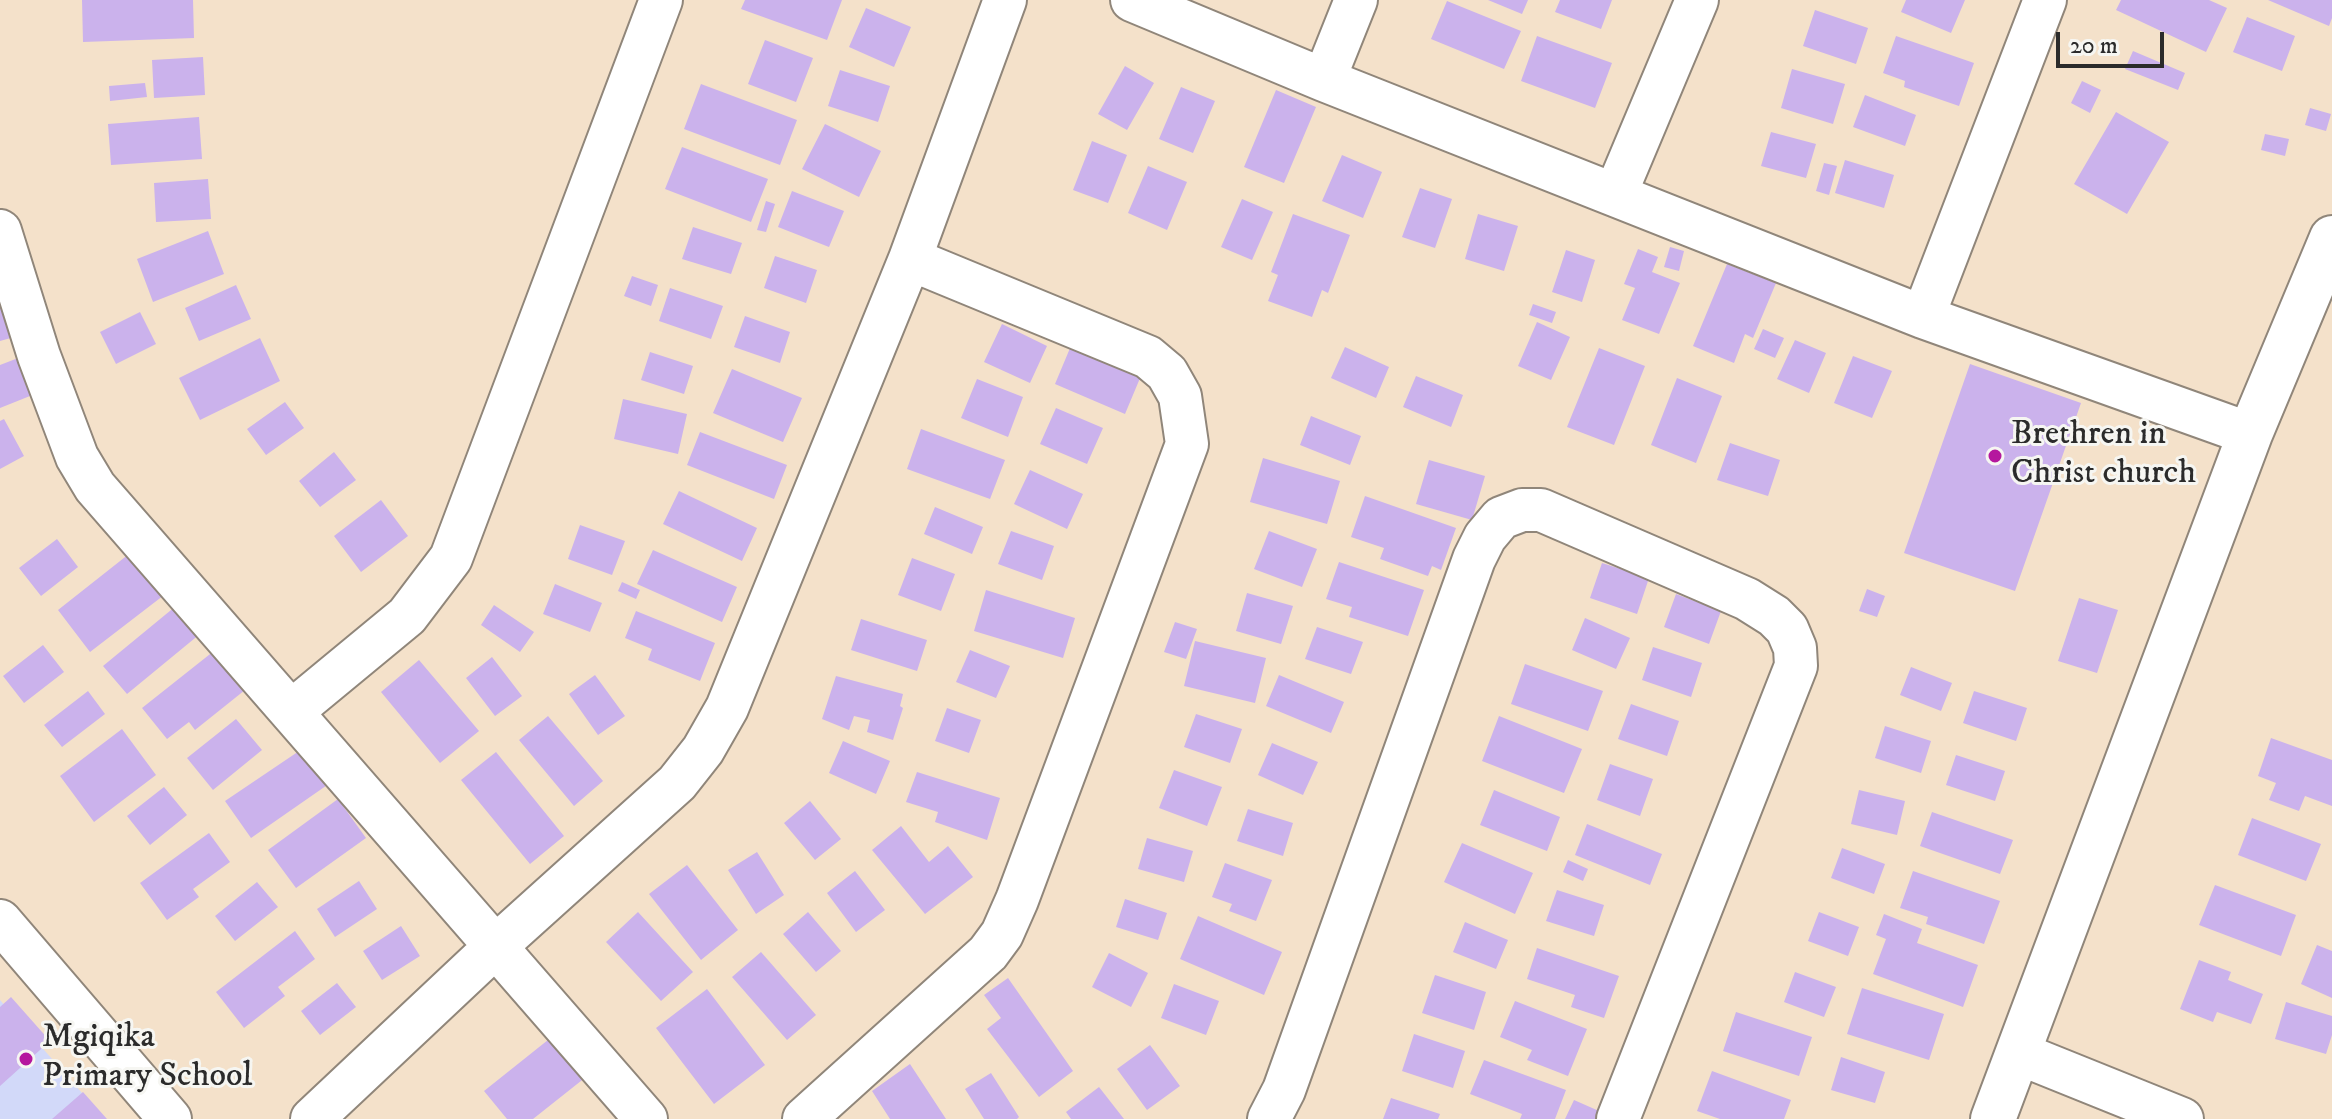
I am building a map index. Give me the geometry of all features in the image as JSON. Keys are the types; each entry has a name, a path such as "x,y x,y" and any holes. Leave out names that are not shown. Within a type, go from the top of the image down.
{"street":[{"path":"292,711 407,616 451,558 661,0"},
{"path":"312,1119 496,946 677,783 703,750 727,708 910,259 1005,0"},
{"path":"1132,0 1324,80 1923,317 2250,434"},
{"path":"1324,80 1356,0"},
{"path":"1615,195 1697,0"},
{"path":"1923,317 2045,0"},
{"path":"0,231 39,356 77,457 95,487 646,1119"},
{"path":"1993,1119 2250,434 2332,238"},
{"path":"804,1119 988,953 1002,934 1187,444 1180,396 1167,373 1148,357 910,259"},
{"path":"1269,1119 1284,1090 1474,559 1485,537 1501,518 1522,510 1541,510 1747,599 1774,616 1787,629 1795,648 1796,666 1618,1119"},
{"path":"0,921 170,1119"},
{"path":"2018,1053 2182,1119"}],"shaded area":[{"name":"Mgiqika Primary School","path":"0,1000 105,1119 0,1119"}],"building":[{"path":"82,0 193,0 194,38 83,42"},
{"path":"745,0 842,0 827,40 741,9"},
{"path":"1488,0 1528,0 1522,14"},
{"path":"1560,0 1612,0 1601,29 1555,12"},
{"path":"1906,0 1965,0 1951,33 1901,12"},
{"path":"2121,0 2209,0 2227,8 2206,52 2116,10"},
{"path":"2268,0 2332,0 2332,18 2329,26"},
{"path":"1447,1 1521,31 1504,69 1431,39"},
{"path":"866,8 911,27 894,67 849,47"},
{"path":"1815,10 1868,28 1856,64 1803,46"},
{"path":"2247,17 2295,36 2282,71 2233,52"},
{"path":"1537,36 1612,63 1595,108 1521,81"},
{"path":"1896,36 1974,63 1959,106 1904,87 1905,81 1883,73"},
{"path":"765,40 813,58 796,102 748,84"},
{"path":"2133,51 2185,73 2178,90 2125,69"},
{"path":"203,57 205,95 154,98 152,60"},
{"path":"1125,66 1154,83 1127,130 1098,114"},
{"path":"1792,69 1845,84 1833,124 1781,108"},
{"path":"840,70 890,86 878,122 828,106"},
{"path":"2082,81 2101,90 2090,113 2071,103"},
{"path":"145,83 147,97 110,101 109,86"},
{"path":"701,84 797,120 780,165 684,129"},
{"path":"1181,87 1215,101 1193,153 1159,139"},
{"path":"1276,90 1316,107 1284,183 1244,167"},
{"path":"1865,95 1916,115 1905,146 1853,127"},
{"path":"2310,108 2331,114 2326,131 2305,125"},
{"path":"2116,112 2169,142 2127,214 2074,184"},
{"path":"199,117 202,159 111,165 108,124"},
{"path":"825,124 881,151 859,197 802,169"},
{"path":"1771,132 1816,144 1806,178 1761,166"},
{"path":"2265,134 2289,139 2285,156 2261,150"},
{"path":"1092,141 1127,155 1108,203 1073,190"},
{"path":"682,147 768,179 751,222 665,189"},
{"path":"1342,155 1382,172 1363,218 1322,201"},
{"path":"1845,160 1894,175 1884,208 1835,193"},
{"path":"1824,163 1837,166 1829,195 1816,191"},
{"path":"1148,166 1187,182 1167,230 1128,213"},
{"path":"208,179 211,219 156,222 154,183"},
{"path":"1420,188 1452,199 1435,248 1402,237"},
{"path":"792,191 844,211 829,247 778,227"},
{"path":"1242,199 1273,212 1252,260 1221,247"},
{"path":"766,201 775,204 766,232 757,230"},
{"path":"1293,214 1350,235 1328,293 1322,290 1312,317 1268,301 1278,275 1271,272"},
{"path":"1478,214 1518,226 1504,271 1465,259"},
{"path":"693,227 742,243 731,274 682,259"},
{"path":"208,231 224,274 153,302 137,259"},
{"path":"1670,247 1684,251 1679,271 1664,267"},
{"path":"1638,249 1658,257 1652,272 1680,283 1659,334 1622,320 1635,288 1624,284"},
{"path":"1566,250 1595,260 1582,302 1552,292"},
{"path":"775,256 817,270 806,303 764,288"},
{"path":"1727,264 1776,283 1753,338 1745,334 1734,363 1693,346"},
{"path":"632,276 658,285 651,306 624,296"},
{"path":"0,278 25,334 0,341"},
{"path":"236,285 251,319 199,341 185,308"},
{"path":"670,288 723,306 711,339 659,321"},
{"path":"1533,304 1556,312 1552,323 1529,315"},
{"path":"140,312 156,344 116,364 100,332"},
{"path":"745,316 790,332 780,363 734,347"},
{"path":"1537,322 1570,337 1551,380 1518,366"},
{"path":"1002,324 1047,346 1030,383 984,362"},
{"path":"1763,329 1784,338 1775,358 1754,349"},
{"path":"260,338 280,381 200,420 179,378"},
{"path":"1795,340 1826,353 1809,393 1777,379"},
{"path":"1073,341 1143,371 1125,414 1055,384"},
{"path":"1345,347 1389,367 1376,398 1331,378"},
{"path":"1599,348 1645,366 1614,445 1567,427"},
{"path":"650,352 693,366 684,394 641,380"},
{"path":"26,355 40,392 0,408 0,365"},
{"path":"1853,356 1892,371 1872,418 1834,403"},
{"path":"1970,364 2081,403 2015,591 1904,553"},
{"path":"732,369 802,398 783,442 713,413"},
{"path":"1416,376 1463,395 1451,427 1403,407"},
{"path":"1677,378 1722,396 1696,463 1651,445"},
{"path":"977,379 1023,397 1008,437 961,418"},
{"path":"623,399 687,414 678,454 614,439"},
{"path":"285,402 304,428 266,455 247,429"},
{"path":"1056,408 1103,428 1087,464 1040,444"},
{"path":"1311,416 1361,436 1350,465 1300,445"},
{"path":"4,419 24,456 0,469 0,421"},
{"path":"921,429 1005,460 990,499 907,469"},
{"path":"700,432 787,465 774,499 687,465"},
{"path":"1730,443 1780,460 1768,496 1717,480"},
{"path":"334,452 356,480 320,507 299,481"},
{"path":"1263,458 1340,481 1327,524 1250,502"},
{"path":"1429,460 1485,476 1472,520 1416,504"},
{"path":"1030,470 1083,494 1067,529 1014,504"},
{"path":"679,491 757,528 742,561 663,524"},
{"path":"1365,496 1456,528 1441,570 1432,566 1428,576 1380,559 1384,548 1351,537"},
{"path":"381,500 408,536 361,572 334,536"},
{"path":"935,507 983,527 972,554 924,534"},
{"path":"580,525 625,541 612,575 568,559"},
{"path":"1011,531 1054,546 1042,580 998,564"},
{"path":"1269,531 1317,549 1302,587 1254,569"},
{"path":"57,539 78,567 41,596 19,568"},
{"path":"134,550 168,592 90,652 58,610"},
{"path":"653,550 737,587 722,622 637,584"},
{"path":"912,558 955,574 941,611 898,595"},
{"path":"1339,562 1424,590 1408,636 1349,617 1352,607 1326,599"},
{"path":"1602,563 1649,578 1637,614 1590,598"},
{"path":"622,582 640,590 636,599 618,591"},
{"path":"555,584 602,603 590,632 543,614"},
{"path":"1867,589 1885,596 1877,617 1859,611"},
{"path":"986,590 1075,618 1063,658 974,631"},
{"path":"1247,593 1293,606 1281,644 1236,631"},
{"path":"1676,594 1721,611 1709,644 1664,627"},
{"path":"2079,598 2118,610 2097,673 2058,661"},
{"path":"182,601 206,629 127,694 103,666"},
{"path":"494,605 534,632 520,652 481,625"},
{"path":"636,611 715,643 700,681 648,660 652,649 625,638"},
{"path":"1585,618 1630,638 1616,669 1572,650"},
{"path":"861,619 927,640 917,671 851,650"},
{"path":"1175,622 1197,629 1186,659 1164,652"},
{"path":"1317,627 1363,642 1351,674 1305,659"},
{"path":"1195,641 1266,658 1255,703 1184,686"},
{"path":"224,643 255,682 195,730 189,722 167,739 142,708"},
{"path":"43,645 64,672 24,703 3,676"},
{"path":"1653,647 1702,663 1691,697 1642,680"},
{"path":"970,650 1010,666 996,698 956,682"},
{"path":"492,657 522,696 495,716 466,678"},
{"path":"419,660 479,731 440,763 381,692"},
{"path":"1525,664 1603,691 1588,731 1511,704"},
{"path":"1911,667 1952,683 1941,711 1900,695"},
{"path":"595,675 625,716 598,735 569,694"},
{"path":"1279,675 1344,702 1331,733 1266,706"},
{"path":"836,676 903,694 900,706 903,708 893,740 867,732 870,720 854,716 849,730 822,719"},
{"path":"88,691 105,714 62,747 44,725"},
{"path":"1974,691 2027,708 2016,741 1963,723"},
{"path":"1631,704 1679,721 1667,756 1618,739"},
{"path":"947,708 981,720 969,753 935,741"},
{"path":"1196,714 1242,729 1230,763 1184,747"},
{"path":"548,716 603,781 574,806 519,740"},
{"path":"1499,716 1582,749 1564,793 1482,761"},
{"path":"236,719 262,750 213,790 187,758"},
{"path":"1885,726 1931,741 1921,773 1875,758"},
{"path":"122,729 156,775 94,822 60,776"},
{"path":"2271,738 2332,760 2332,806 2305,796 2299,811 2269,800 2276,783 2258,776"},
{"path":"843,741 890,761 876,794 829,773"},
{"path":"1272,743 1318,762 1303,795 1258,775"},
{"path":"308,745 333,781 251,838 225,801"},
{"path":"496,752 564,836 530,864 461,780"},
{"path":"1956,755 2005,771 1995,801 1946,785"},
{"path":"1610,764 1653,779 1640,816 1597,800"},
{"path":"1174,770 1222,787 1207,826 1159,808"},
{"path":"917,772 1000,798 987,840 935,822 938,812 906,802"},
{"path":"164,787 187,815 150,845 127,816"},
{"path":"1494,790 1560,817 1547,851 1480,825"},
{"path":"1859,790 1905,801 1897,835 1851,824"},
{"path":"338,799 366,838 296,888 268,850"},
{"path":"810,801 841,839 815,860 784,823"},
{"path":"1248,809 1293,823 1283,856 1237,841"},
{"path":"1932,812 2013,840 2000,874 1920,846"},
{"path":"2252,818 2321,844 2306,881 2238,855"},
{"path":"1587,824 1662,854 1650,885 1575,855"},
{"path":"901,826 929,862 948,846 973,877 925,914 872,850"},
{"path":"209,833 230,862 193,889 199,897 167,920 140,883"},
{"path":"1147,838 1193,851 1184,882 1138,869"},
{"path":"1462,843 1533,873 1515,914 1444,882"},
{"path":"1842,848 1885,864 1874,894 1831,878"},
{"path":"757,852 784,895 756,914 728,870"},
{"path":"1568,860 1588,869 1583,881 1563,872"},
{"path":"1225,863 1272,880 1256,921 1229,911 1232,904 1212,897"},
{"path":"687,865 738,930 701,960 649,894"},
{"path":"855,871 885,910 856,932 827,893"},
{"path":"1913,871 2000,901 1984,944 1926,924 1928,917 1900,908"},
{"path":"359,881 377,909 335,937 317,909"},
{"path":"257,882 278,907 235,941 215,916"},
{"path":"2215,885 2296,915 2281,956 2199,925"},
{"path":"1557,890 1604,905 1594,936 1546,921"},
{"path":"1125,899 1167,913 1158,940 1116,927"},
{"path":"638,912 693,972 661,1001 606,942"},
{"path":"808,912 841,951 816,972 783,934"},
{"path":"1819,912 1859,927 1848,956 1808,941"},
{"path":"1884,914 1922,929 1917,943 1978,965 1963,1007 1873,974 1886,939 1876,935"},
{"path":"1198,916 1282,952 1264,995 1180,959"},
{"path":"1465,922 1508,940 1496,969 1453,952"},
{"path":"401,926 420,956 382,980 363,951"},
{"path":"295,931 315,959 278,987 285,996 244,1028 216,992"},
{"path":"2317,945 2332,951 2332,998 2301,984"},
{"path":"1537,948 1619,976 1604,1018 1571,1007 1575,995 1527,979"},
{"path":"761,952 816,1015 787,1040 732,977"},
{"path":"1109,953 1148,973 1131,1007 1092,987"},
{"path":"2199,960 2231,972 2228,980 2263,994 2251,1024 2217,1012 2213,1022 2180,1009"},
{"path":"1795,972 1836,987 1824,1017 1784,1002"},
{"path":"1435,975 1486,992 1474,1030 1422,1013"},
{"path":"1008,978 1073,1071 1039,1097 987,1029 1001,1018 984,995"},
{"path":"337,983 356,1007 320,1035 301,1011"},
{"path":"1174,984 1219,1001 1206,1035 1161,1018"},
{"path":"1862,988 1944,1014 1929,1060 1847,1034"},
{"path":"707,989 765,1065 714,1104 656,1028"},
{"path":"11,997 50,1041 0,1086 0,1007"},
{"path":"1515,1001 1587,1029 1568,1076 1527,1060 1532,1050 1500,1037"},
{"path":"2286,1002 2332,1016 2332,1035 2326,1054 2275,1039"},
{"path":"1736,1012 1812,1037 1799,1076 1723,1051"},
{"path":"558,1032 591,1073 533,1119 507,1119 484,1091"},
{"path":"1414,1034 1465,1051 1453,1088 1402,1071"},
{"path":"1150,1045 1180,1086 1147,1110 1117,1069"},
{"path":"1841,1057 1885,1072 1875,1103 1831,1090"},
{"path":"1484,1060 1566,1090 1555,1119 1520,1119 1522,1114 1470,1094"},
{"path":"910,1064 946,1119 890,1119 872,1091"},
{"path":"1712,1071 1791,1100 1784,1119 1720,1119 1697,1111"},
{"path":"991,1073 1019,1117 1017,1119 984,1119 965,1089"},
{"path":"1099,1087 1124,1119 1071,1119 1066,1112"},
{"path":"83,1092 107,1119 52,1119"},
{"path":"1391,1098 1440,1114 1438,1119 1383,1119"},
{"path":"1574,1100 1599,1111 1596,1119 1565,1119"}],"place":[{"name":"Brethren in Christ church","path":"1995,456"},
{"name":"Mgiqika Primary School","path":"26,1059"}]}
